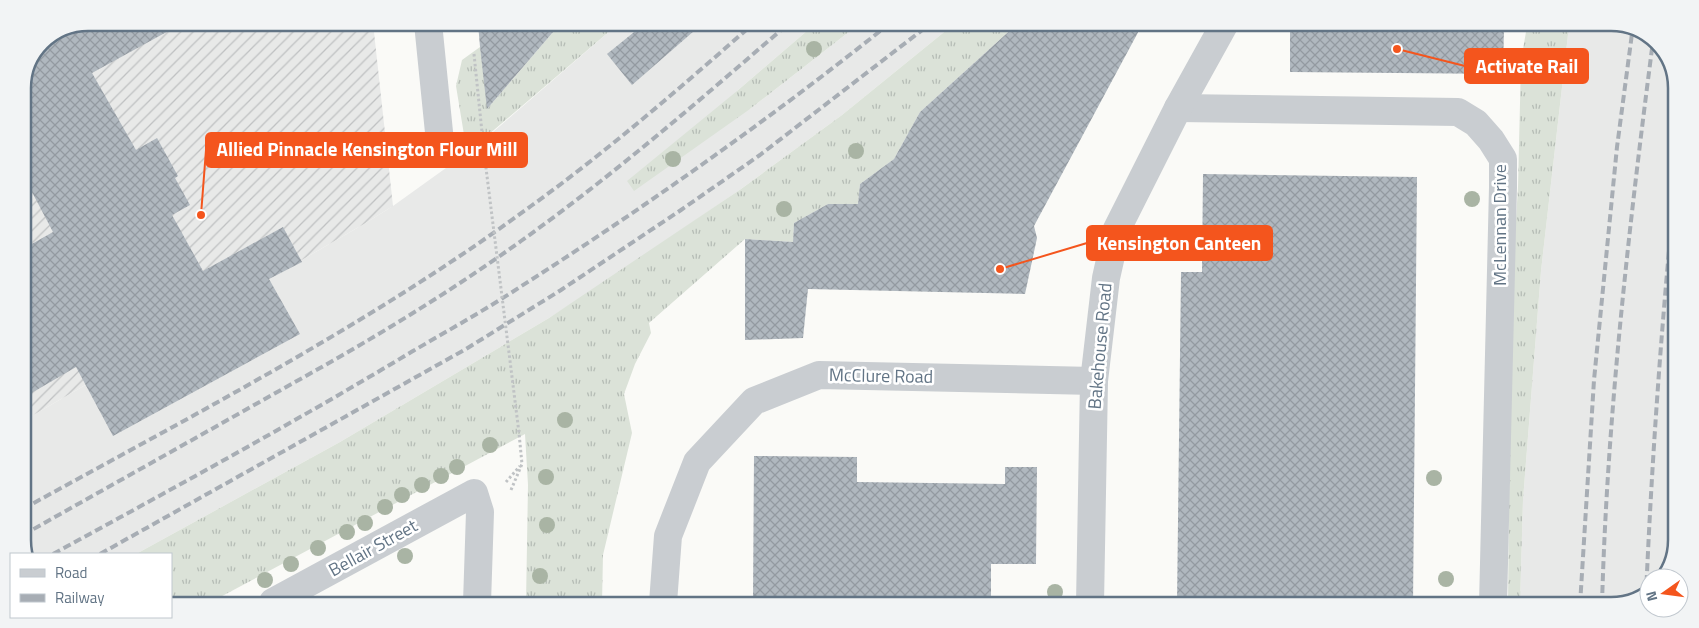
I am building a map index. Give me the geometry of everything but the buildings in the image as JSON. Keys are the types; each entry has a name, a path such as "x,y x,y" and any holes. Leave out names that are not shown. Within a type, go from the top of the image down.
{"street":[{"path":"429,31 442,152"},
{"name":"Bakehouse Road","path":"1090,597 1094,381 1106,278 1117,229 1178,108 1221,31"},
{"name":"McLennan Drive","path":"1178,108 1458,112 1476,123 1491,140 1503,160 1492,597"},
{"name":"McClure Road","path":"663,597 668,536 697,462 754,401 819,375 1094,381"},
{"name":"Bellair Street","path":"282,597 474,493 480,512 477,597"}],"path":[{"path":"474,54 522,464"}],"shaded area":[{"path":"88,31 374,31 393,206 31,416 31,88 32,77 41,56 56,41 77,32"},
{"path":"610,31 807,31 737,91 750,109 850,31 945,31 842,115 741,189 605,282 549,318 340,442 138,553 33,553 31,544 31,416 364,224 393,206 478,145"},
{"path":"1568,31 1622,32 1643,41 1656,53 1666,73 1668,84 1668,540 1667,551 1662,565 1660,568 1639,568 1639,589 1622,596 1520,597 1523,500 1541,271"}],"green space":[{"path":"554,31 610,31 467,153 456,86 462,60 480,47 488,108"},
{"path":"807,31 850,31 750,109 634,191 627,181"},
{"path":"945,31 1009,31 920,112 894,159 860,184 858,204 828,204 794,223 793,242 745,239 649,323 651,333 635,364 624,394 632,433 603,555 602,597 526,597 528,485 525,434 220,597 172,597 172,553 138,553 340,442 549,318 741,189 842,115"},
{"path":"1526,31 1568,31 1541,271 1523,500 1520,597 1508,597 1511,300 1518,187 1521,61"}],"railway":[{"path":"31,505 282,366 471,249 560,185 617,140 745,31"},
{"path":"31,530 346,353 472,275 556,216 624,163 780,31"},
{"path":"55,553 279,429 507,295 615,225 708,160 880,31"},
{"path":"102,553 466,349 561,290 760,155 921,31"},
{"path":"1580,597 1594,380 1617,147 1632,35"},
{"path":"1602,597 1609,464 1620,322 1652,49"},
{"path":"1647,568 1658,386 1668,261"}],"place":[{"name":"Activate Rail","path":"1397,49"},
{"name":"Allied Pinnacle Kensington Flour Mill","path":"201,215"},
{"name":"Kensington Canteen","path":"1000,269"}]}
